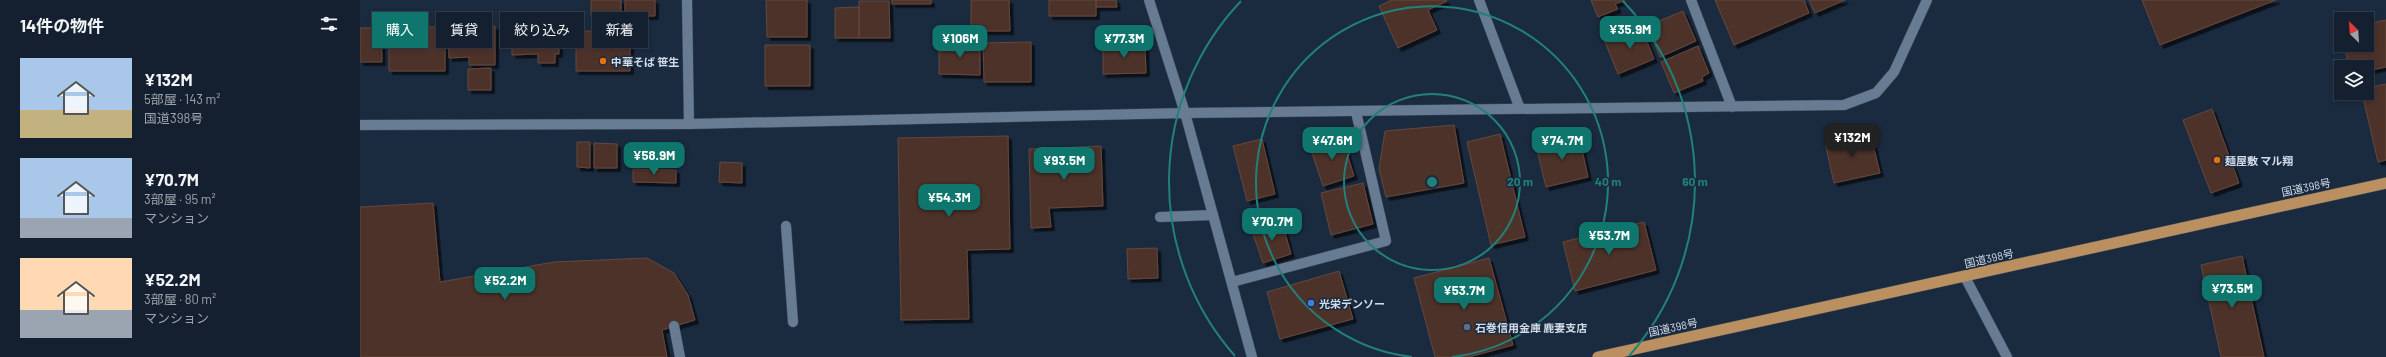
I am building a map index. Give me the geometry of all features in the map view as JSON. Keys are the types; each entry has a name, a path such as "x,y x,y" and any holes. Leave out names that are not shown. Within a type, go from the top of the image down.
{"highway":[{"name":"国道398号","path":"1598,357 2386,184"}],"street":[{"path":"688,0 689,124"},
{"path":"1149,0 1184,113 1252,357"},
{"path":"1479,0 1520,109"},
{"path":"1691,0 1732,107"},
{"path":"360,125 689,124 1184,113 1844,105 1876,93 1894,72 1926,1"},
{"path":"1232,282 1386,241 1356,112"},
{"path":"1160,216 1213,215"},
{"path":"786,226 792,322"},
{"path":"1965,277 2007,357"},
{"path":"674,326 680,357"}],"building":[{"path":"591,0 621,0 621,12 592,12 591,16"},
{"path":"625,0 655,0 655,16 648,16 648,12 625,12"},
{"path":"766,0 807,0 807,37 767,37"},
{"path":"892,0 931,0 931,4 892,4"},
{"path":"971,0 1009,0 1010,31 971,31"},
{"path":"1049,0 1096,0 1096,16 1049,16"},
{"path":"1096,0 1116,0 1117,7 1096,7"},
{"path":"1392,0 1447,1 1428,10 1437,30 1398,48 1379,6"},
{"path":"1591,0 1625,0 1615,4 1618,9 1598,17"},
{"path":"1715,0 1804,0 1809,13 1734,45"},
{"path":"1809,0 1845,0 1815,13"},
{"path":"2142,0 2276,0 2160,45"},
{"path":"859,1 889,1 890,38 859,38"},
{"path":"859,7 859,38 835,38 835,8"},
{"path":"1683,11 1696,41 1660,57 1647,26"},
{"path":"2386,20 2386,67 2374,70 2374,60 2347,60 2346,52 2374,52 2374,23"},
{"path":"492,26 495,26 495,65 469,65 469,57 449,58 449,48 492,48"},
{"path":"428,27 436,27 436,48 445,48 445,71 389,71 389,48 428,48"},
{"path":"1641,27 1654,59 1618,74 1605,42"},
{"path":"360,28 372,28 372,48 382,48 382,62 360,62"},
{"path":"584,31 592,31 592,48 630,48 630,71 576,71 576,48 584,48"},
{"path":"1031,42 1031,82 984,82 983,43"},
{"path":"939,43 980,43 980,75 939,74"},
{"path":"765,45 810,45 810,86 765,86"},
{"path":"1103,45 1145,45 1146,73 1103,74"},
{"path":"1698,46 1709,73 1702,77 1703,81 1674,93 1661,62"},
{"path":"512,48 559,48 559,54 555,54 555,63 538,63 538,54 512,55"},
{"path":"491,68 491,90 468,90 468,69"},
{"path":"2386,84 2386,160 2378,162 2364,100 2374,100 2374,87"},
{"path":"2212,109 2239,183 2211,193 2183,120"},
{"path":"1454,125 1464,183 1386,197 1379,169 1385,131"},
{"path":"1870,132 1880,173 1834,183 1825,143"},
{"path":"1500,134 1525,237 1491,245 1467,142"},
{"path":"1008,136 1010,249 967,250 969,319 901,320 898,138"},
{"path":"1579,136 1588,177 1546,187 1536,146"},
{"path":"1342,137 1354,176 1323,186 1310,147"},
{"path":"1262,139 1275,194 1247,201 1233,146"},
{"path":"577,142 590,142 590,168 577,167"},
{"path":"594,143 617,144 617,168 594,168"},
{"path":"1101,146 1103,206 1049,208 1051,227 1031,228 1029,149"},
{"path":"720,162 742,163 742,183 719,182"},
{"path":"633,169 676,170 676,183 633,182"},
{"path":"1363,183 1373,224 1331,235 1321,193"},
{"path":"433,203 440,282 554,262 647,258 674,273 688,295 695,320 662,330 667,357 360,357 360,207"},
{"path":"1282,222 1291,254 1263,263 1252,231"},
{"path":"1644,222 1656,270 1575,291 1563,242"},
{"path":"1157,248 1158,278 1128,279 1127,249"},
{"path":"2242,256 2264,357 2221,357 2201,265"},
{"path":"1489,258 1513,345 1469,357 1435,357 1414,278"},
{"path":"1339,271 1353,319 1280,339 1267,292"}],"place":[{"name":"中華そば 笹生","path":"603,61"},
{"name":"麺屋敷 マル翔","path":"2217,160"},
{"name":"光栄デンソー","path":"1311,303"},
{"name":"石巻信用金庫 鹿妻支店","path":"1467,327"}]}
